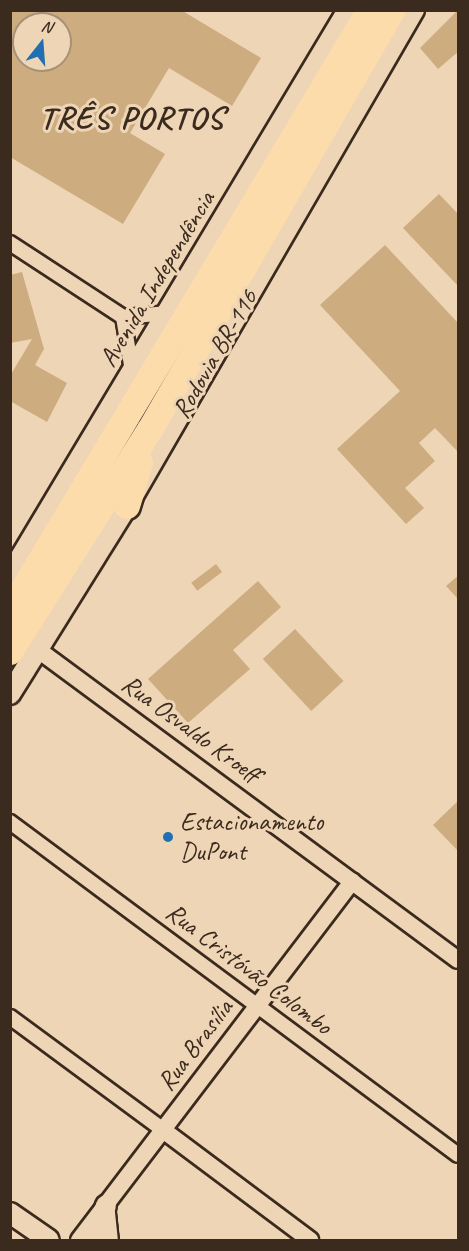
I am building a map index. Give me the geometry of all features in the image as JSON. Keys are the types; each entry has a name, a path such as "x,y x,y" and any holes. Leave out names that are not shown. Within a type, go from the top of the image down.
{"highway":[{"name":"Rodovia BR-116","path":"10,612 370,10"},
{"name":"Rodovia BR-116","path":"10,652 150,430 392,10"},
{"path":"127,506 150,430"}],"main road":[{"name":"Avenida Independência","path":"10,574 348,10"},
{"name":"Rodovia BR-116","path":"10,694 127,506 414,10"},
{"path":"96,1240 108,1202"},
{"path":"10,1213 49,1240"}],"street":[{"path":"10,243 123,317 168,313"},
{"path":"123,317 132,372"},
{"name":"Rua Osvaldo Kroeff","path":"37,649 459,960"},
{"name":"Rua Cristóvão Colombo","path":"10,822 459,1155"},
{"name":"Rua Brasília","path":"79,1240 352,880"},
{"path":"10,1017 310,1240"},
{"path":"108,1202 107,1219 111,1240"}],"building":[{"path":"10,10 181,10 261,58 232,106 169,68 130,133 165,154 123,224 10,157"},
{"path":"458,10 459,51 438,69 420,48"},
{"path":"439,194 459,215 459,287 403,228"},
{"path":"385,245 459,324 459,453 435,428 419,443 435,461 405,488 424,508 406,524 337,449 400,391 320,305"},
{"path":"22,272 44,349 35,365 67,383 47,422 10,401 10,376 32,339 10,343 10,275"},
{"path":"216,564 222,572 197,591 191,583"},
{"path":"459,575 459,600 446,586"},
{"path":"258,581 281,607 233,650 250,669 188,723 148,679"},
{"path":"295,629 343,681 311,711 263,659"},
{"path":"459,800 459,852 433,825"}],"place":[{"name":"Estacionamento DuPont","path":"168,837"}],"district":[{"name":"TRÊS PORTOS","path":"132,118"}]}
